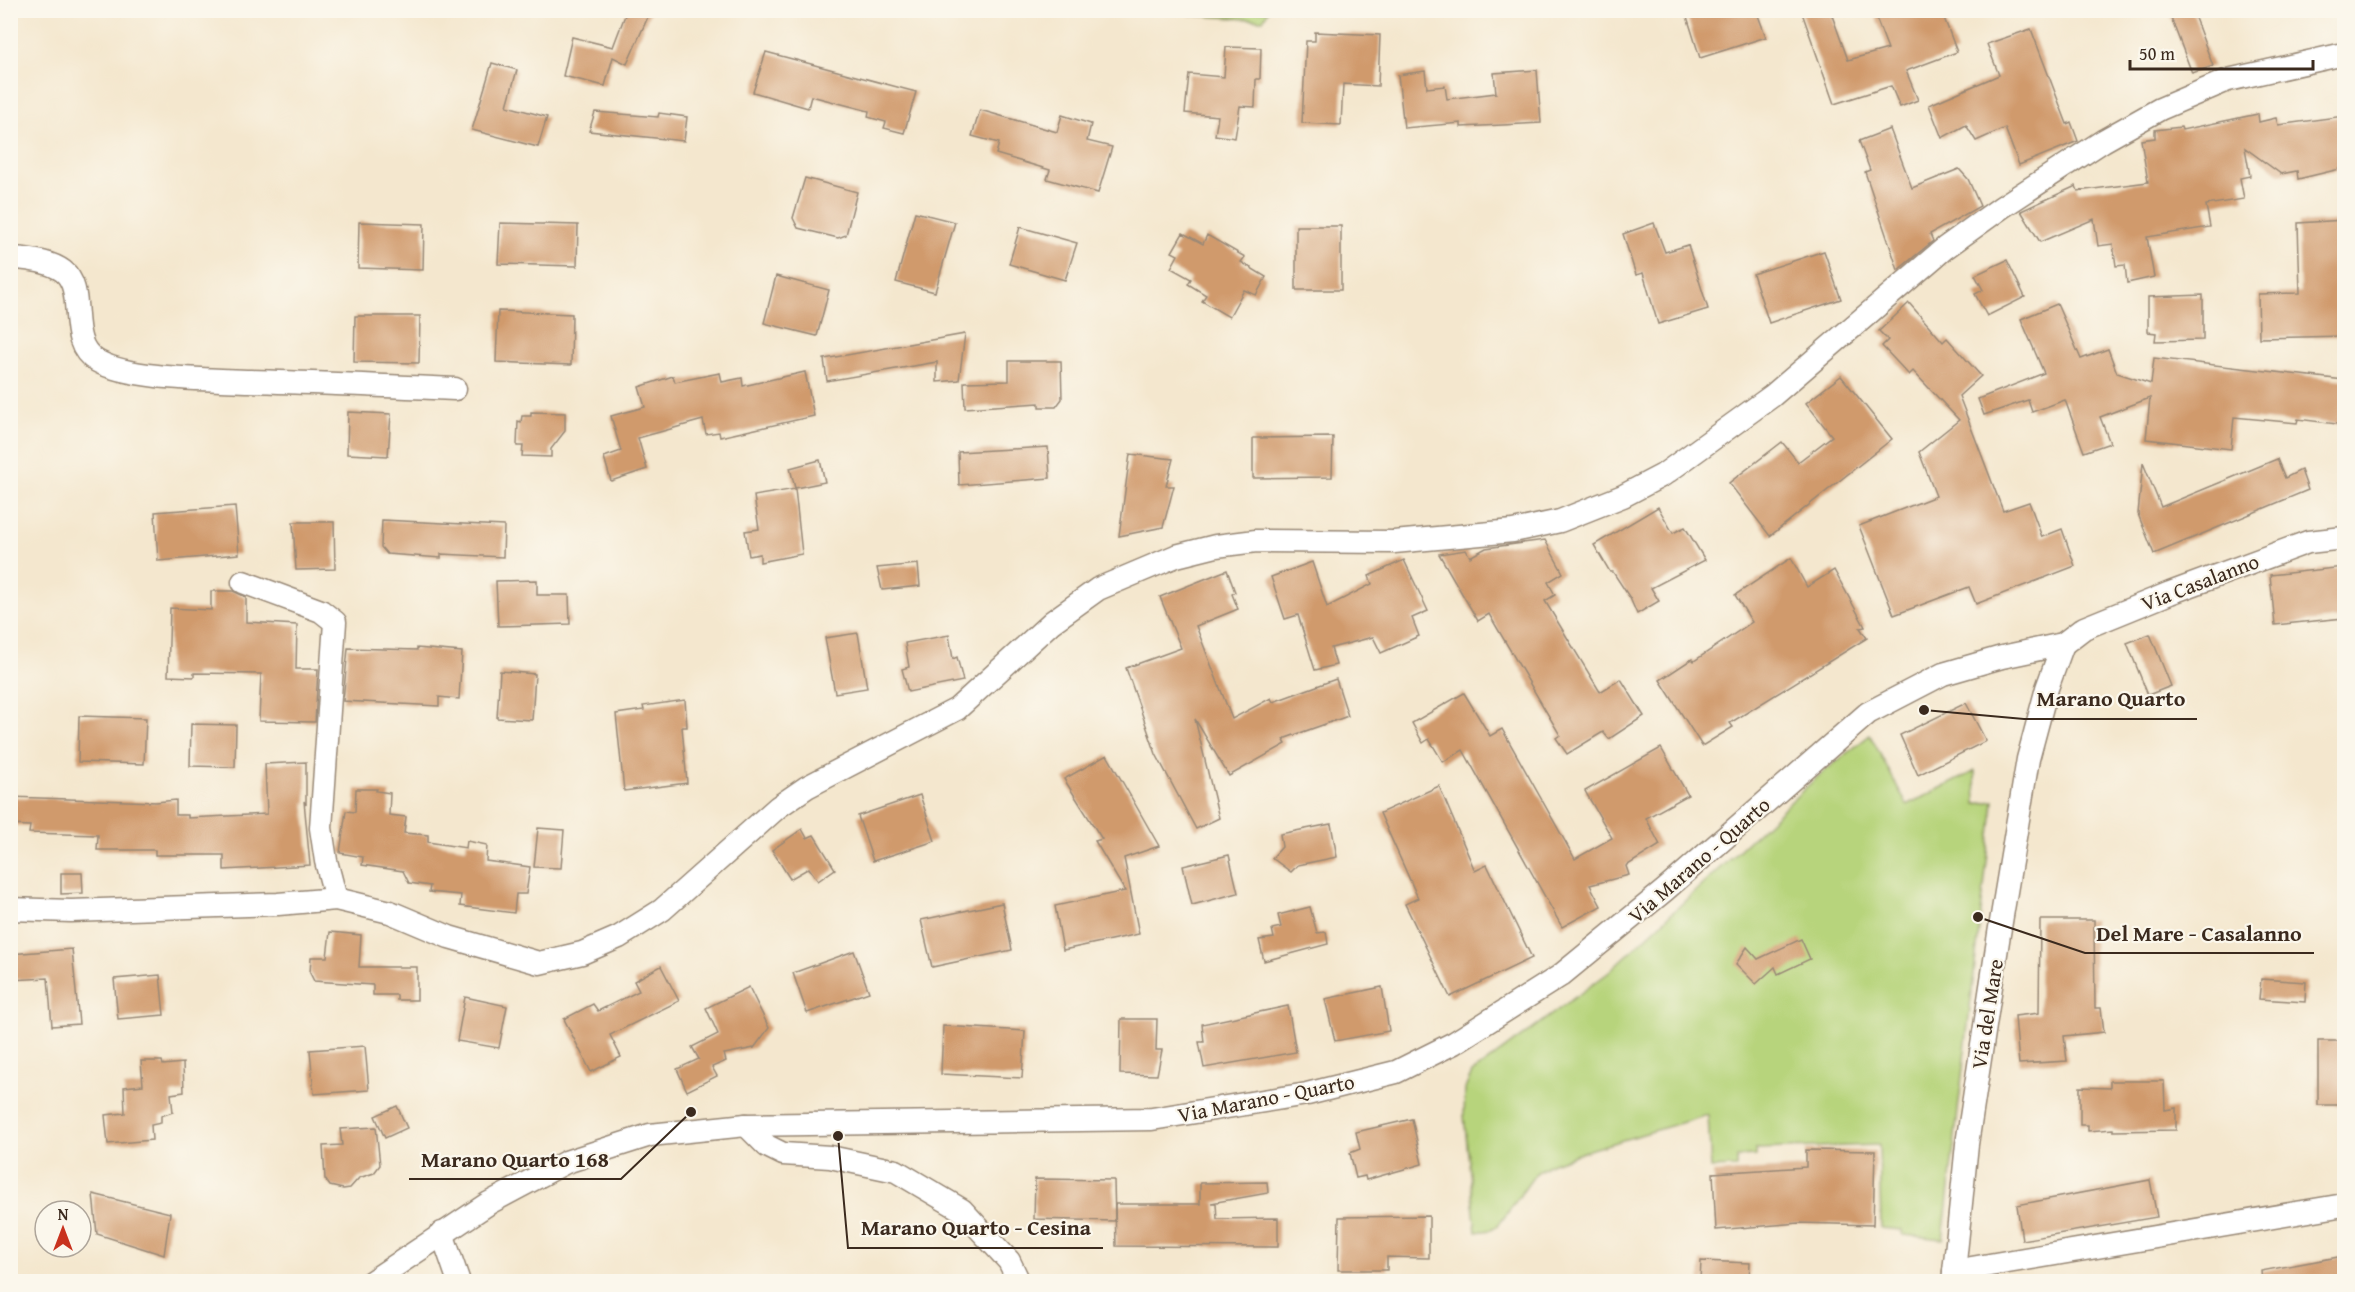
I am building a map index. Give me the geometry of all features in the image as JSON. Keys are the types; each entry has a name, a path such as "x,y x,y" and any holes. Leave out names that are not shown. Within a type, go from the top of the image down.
{"street":[{"path":"10,909 71,911 278,904 336,899 390,912 449,937 539,963 582,953 619,937 662,910 778,807 807,787 957,709 1052,622 1098,589 1176,556 1216,546 1256,541 1394,542 1513,531 1560,521 1623,496 1664,474 1772,396 1945,248 2002,207 2103,141 2160,109 2228,80 2344,54"},
{"path":"10,256 41,261 64,272 74,290 80,340 95,360 122,372 206,379 455,389"},
{"name":"Via Casalanno","path":"2063,644 2084,628 2170,593 2308,542 2344,538"},
{"path":"243,582 321,610 334,622 321,828 326,861 336,899"},
{"name":"Via Marano - Quarto","path":"371,1281 489,1203 566,1162 650,1135 746,1125 1152,1119 1307,1094 1396,1072 1454,1043 1560,976 1665,890 1868,713 1943,674 2002,657 2063,644"},
{"name":"Via del Mare","path":"1953,1276 1967,1144 2024,782 2047,688 2063,644"},
{"path":"746,1125 767,1146 783,1154 830,1157 896,1171 962,1210 1009,1261 1019,1281"},
{"path":"1953,1276 2344,1204"},
{"path":"442,1233 459,1281"}],"green space":[{"path":"1192,10 1268,11 1263,20 1191,15"},
{"path":"1870,735 1907,805 1975,771 1976,804 1994,801 1943,1239 1903,1235 1902,1230 1881,1228 1879,1145 1756,1149 1756,1156 1737,1157 1737,1167 1711,1168 1708,1115 1592,1149 1550,1164 1536,1173 1498,1226 1491,1230 1476,1232 1464,1116 1465,1089 1472,1073 1608,973 1816,778"}],"building":[{"path":"627,10 651,10 627,64 613,57 605,86 563,76 572,37 613,47"},
{"path":"1685,10 1756,10 1766,37 1700,58"},
{"path":"1801,10 1830,10 1848,60 1888,49 1873,10 1941,10 1957,52 1906,71 1918,100 1900,107 1891,86 1834,104"},
{"path":"2168,10 2192,10 2213,66 2192,73"},
{"path":"2031,29 2067,124 2071,122 2078,141 2019,165 2005,128 1976,141 1966,125 1942,138 1929,105 1999,75 1987,44"},
{"path":"1315,32 1380,35 1378,86 1343,84 1341,125 1302,123 1306,41 1315,41"},
{"path":"1226,47 1261,48 1260,79 1256,79 1255,107 1240,106 1235,138 1215,135 1218,116 1185,113 1189,74 1224,77"},
{"path":"766,52 916,92 904,133 884,128 886,122 868,117 869,111 811,96 808,108 753,92"},
{"path":"492,63 517,70 507,106 547,117 538,147 472,130"},
{"path":"1537,70 1541,123 1461,127 1461,123 1404,128 1398,75 1425,71 1427,88 1445,86 1447,99 1496,93 1494,73"},
{"path":"980,110 1057,132 1062,115 1091,124 1087,141 1112,147 1098,193 1047,179 1050,170 996,154 999,143 972,136"},
{"path":"595,112 658,117 659,113 687,117 684,141 589,131"},
{"path":"2258,114 2259,122 2276,118 2278,125 2344,116 2344,168 2298,179 2297,171 2281,174 2245,148 2250,176 2240,178 2244,199 2206,205 2210,227 2147,237 2154,277 2127,283 2125,265 2116,266 2113,244 2098,246 2094,219 2040,242 2021,211 2076,186 2078,191 2148,182 2141,140 2155,138 2155,130 2181,127 2182,130"},
{"path":"1890,129 1912,188 1959,169 1968,179 1980,206 1930,234 1933,241 1898,270 1865,172 1870,170 1859,141"},
{"path":"805,178 857,192 846,235 838,238 798,228 793,218"},
{"path":"915,212 955,222 935,292 896,282"},
{"path":"2344,220 2344,266 2342,266 2344,336 2259,338 2258,294 2300,293 2298,223"},
{"path":"359,222 424,224 423,270 358,268"},
{"path":"500,223 578,225 577,266 498,264"},
{"path":"1654,223 1665,252 1688,245 1708,309 1658,324 1643,273 1636,275 1623,234"},
{"path":"1296,226 1341,226 1341,290 1296,290"},
{"path":"1020,227 1077,243 1065,280 1009,264"},
{"path":"1183,233 1203,244 1207,235 1245,257 1241,262 1266,277 1256,295 1244,290 1229,317 1202,301 1206,295 1188,284 1191,279 1171,268 1178,255 1172,252"},
{"path":"1824,251 1841,299 1769,323 1753,274"},
{"path":"2007,260 2025,297 1987,316 1975,294 1983,290 1975,275"},
{"path":"776,276 829,290 817,336 764,323"},
{"path":"2203,295 2203,340 2155,341 2156,333 2148,332 2148,297"},
{"path":"1909,303 1943,342 1947,338 1981,376 1959,396 2003,511 2029,502 2042,537 2062,529 2075,566 1976,604 1969,587 1894,615 1859,526 1936,496 1919,452 1959,420 1913,371 1909,375 1882,346 1888,340 1879,331"},
{"path":"2057,304 2081,359 2108,349 2117,373 2151,384 2154,358 2344,380 2344,425 2298,419 2297,423 2234,417 2231,449 2146,439 2150,398 2100,417 2110,443 2084,452 2065,400 2032,412 2028,400 1984,415 1978,399 2044,373 2021,319"},
{"path":"498,311 572,314 571,365 496,362"},
{"path":"355,316 420,316 419,363 354,362"},
{"path":"965,334 959,380 937,382 937,362 827,381 824,359"},
{"path":"1009,361 1061,361 1062,399 1056,407 1039,407 1039,403 965,408 964,382 1009,381"},
{"path":"805,372 814,416 720,437 719,432 706,434 703,420 638,438 647,469 611,481 604,457 621,451 611,416 645,407 639,387 673,376 675,382 720,373 722,382 742,378 743,386"},
{"path":"1841,376 1892,439 1770,536 1729,483 1782,442 1798,462 1832,436 1806,403"},
{"path":"348,412 391,414 388,456 347,454"},
{"path":"531,412 565,413 565,431 551,449 551,457 522,456 523,446 517,446 518,421 521,422 522,416 531,416"},
{"path":"1333,437 1332,477 1253,478 1253,438"},
{"path":"1048,447 1050,478 959,485 958,452"},
{"path":"1130,454 1173,459 1166,486 1174,486 1163,527 1119,536"},
{"path":"2277,459 2285,478 2301,470 2308,490 2154,554 2138,514 2143,463 2161,507"},
{"path":"820,460 825,482 795,488 790,468"},
{"path":"795,489 802,554 760,562 760,554 749,556 745,531 759,529 754,496"},
{"path":"235,506 239,554 158,561 155,512"},
{"path":"1658,507 1673,533 1685,527 1705,560 1651,588 1659,601 1637,614 1630,598 1613,572 1610,572 1594,545"},
{"path":"382,520 504,526 503,557 441,554 441,558 387,554 381,547"},
{"path":"293,522 334,522 335,569 296,570"},
{"path":"1545,540 1563,573 1548,582 1555,595 1545,601 1600,692 1621,679 1644,716 1609,739 1603,732 1567,754 1556,738 1560,735 1489,614 1478,621 1439,554 1466,550 1470,557 1486,548"},
{"path":"1791,558 1807,587 1834,570 1865,627 1860,628 1867,638 1730,723 1733,727 1702,746 1660,680 1692,659 1694,661 1752,622 1735,595"},
{"path":"1404,560 1428,611 1412,618 1419,636 1381,653 1373,637 1331,648 1336,665 1315,670 1298,615 1285,619 1271,577 1312,562 1327,607 1372,584 1369,576"},
{"path":"918,564 920,586 882,590 877,568"},
{"path":"2344,567 2344,618 2275,625 2270,575"},
{"path":"1227,570 1238,609 1196,626 1232,719 1271,698 1273,702 1336,679 1348,716 1283,739 1286,744 1229,776 1195,719 1219,818 1196,829 1156,754 1126,668 1181,648 1160,597"},
{"path":"537,580 537,595 569,595 570,624 498,626 496,581"},
{"path":"211,591 233,591 246,597 246,622 297,625 296,669 318,669 315,722 259,721 261,674 194,673 194,677 168,676 170,608 211,610"},
{"path":"858,633 867,688 835,693 825,638"},
{"path":"2150,634 2171,686 2148,695 2127,643"},
{"path":"949,635 953,659 957,657 963,681 908,692 902,669 909,667 905,643"},
{"path":"348,648 417,650 417,648 462,652 459,699 439,697 439,706 343,701"},
{"path":"500,671 535,674 532,720 497,718"},
{"path":"1464,693 1490,736 1502,729 1575,859 1612,838 1585,791 1661,748 1688,795 1646,818 1660,845 1626,866 1629,875 1590,885 1601,906 1562,927 1463,750 1443,762 1429,739 1423,743 1412,723"},
{"path":"685,700 687,727 682,727 687,783 624,791 616,714 644,710 643,706"},
{"path":"1966,703 1986,741 1918,775 1900,735"},
{"path":"79,716 146,718 144,764 78,762"},
{"path":"191,724 236,725 235,767 190,766"},
{"path":"1107,755 1159,846 1124,858 1139,934 1063,950 1055,906 1125,891 1095,841 1102,839 1064,779"},
{"path":"306,762 306,805 304,801 310,865 224,870 224,855 155,855 155,850 97,850 98,835 29,833 30,826 10,825 10,797 156,802 176,800 176,815 188,815 188,818 267,814 265,764"},
{"path":"1439,786 1475,871 1487,865 1532,958 1450,997 1405,904 1418,898 1380,813"},
{"path":"356,789 377,789 376,791 390,793 389,815 406,817 404,833 428,835 428,842 466,848 467,841 487,845 486,861 530,867 526,894 516,894 514,913 460,906 461,895 429,892 430,886 409,883 403,871 362,865 363,857 340,853 346,811 355,812"},
{"path":"920,795 935,841 873,861 858,816"},
{"path":"1331,824 1337,857 1298,865 1291,872 1272,858 1282,847 1280,834"},
{"path":"538,828 564,830 561,868 534,867"},
{"path":"802,829 807,838 814,835 835,869 818,881 809,868 790,879 772,850"},
{"path":"1229,855 1238,893 1192,905 1183,866"},
{"path":"61,873 82,873 83,893 61,894"},
{"path":"1002,903 1012,950 932,967 921,920"},
{"path":"1310,907 1317,933 1326,932 1328,944 1264,961 1259,940 1274,938 1272,929 1281,927 1278,915"},
{"path":"2040,920 2094,920 2095,1008 2101,1008 2104,1032 2064,1036 2067,1061 2019,1064 2015,1016 2039,1013"},
{"path":"330,932 361,935 359,967 417,967 417,1000 397,1000 397,995 373,995 373,985 314,981 310,973 311,957 327,957"},
{"path":"1801,939 1810,959 1778,974 1775,967 1756,984 1736,964 1747,947 1758,959"},
{"path":"72,949 79,1024 52,1026 48,978 10,980 10,954"},
{"path":"854,951 869,992 807,1013 793,973"},
{"path":"661,966 679,1001 610,1035 621,1057 591,1072 564,1019 593,1004 598,1011 639,991 634,981"},
{"path":"160,975 164,1015 118,1019 114,979"},
{"path":"2261,979 2306,982 2305,1002 2259,999"},
{"path":"749,987 769,1028 754,1048 724,1054 726,1061 712,1067 717,1076 687,1091 677,1069 699,1059 692,1047 718,1034 706,1008"},
{"path":"1382,987 1389,1031 1335,1041 1325,999"},
{"path":"465,997 507,1006 499,1048 457,1041"},
{"path":"1288,1006 1296,1052 1204,1068 1199,1042 1204,1042 1202,1024"},
{"path":"1121,1019 1157,1019 1156,1050 1162,1050 1157,1075 1120,1074"},
{"path":"943,1026 1025,1031 1022,1078 941,1074"},
{"path":"2318,1041 2344,1041 2344,1105 2318,1105"},
{"path":"365,1046 369,1090 314,1094 310,1050"},
{"path":"141,1061 162,1061 163,1065 183,1063 184,1092 171,1094 173,1112 161,1116 161,1123 151,1125 152,1140 108,1144 105,1115 125,1113 124,1087 143,1085"},
{"path":"2110,1081 2164,1081 2165,1110 2176,1108 2176,1130 2088,1131 2088,1125 2080,1125 2080,1087 2110,1088"},
{"path":"397,1106 407,1128 385,1138 375,1116"},
{"path":"1412,1119 1422,1164 1366,1180 1365,1176 1356,1178 1350,1153 1360,1149 1356,1132"},
{"path":"376,1127 380,1165 374,1173 359,1178 350,1188 330,1186 325,1179 323,1146 342,1145 340,1129"},
{"path":"1806,1150 1875,1151 1873,1225 1799,1223 1716,1230 1713,1173 1806,1167"},
{"path":"1035,1179 1114,1180 1115,1221 1034,1219"},
{"path":"2150,1180 2157,1217 2022,1240 2017,1205"},
{"path":"1267,1182 1268,1193 1211,1203 1216,1203 1217,1219 1278,1218 1278,1247 1116,1246 1115,1204 1200,1204 1200,1183"},
{"path":"93,1194 170,1213 164,1255 97,1234"},
{"path":"1429,1216 1429,1258 1387,1257 1387,1270 1338,1270 1339,1217"},
{"path":"2344,1256 2344,1281 2262,1281 2261,1271"},
{"path":"1701,1261 1750,1263 1749,1281 1700,1281"}],"place":[{"name":"Marano Quarto","path":"1924,710"},
{"name":"Del Mare - Casalanno","path":"1978,917"},
{"name":"Marano Quarto 168","path":"691,1112"},
{"name":"Marano Quarto - Cesina","path":"838,1136"}]}
